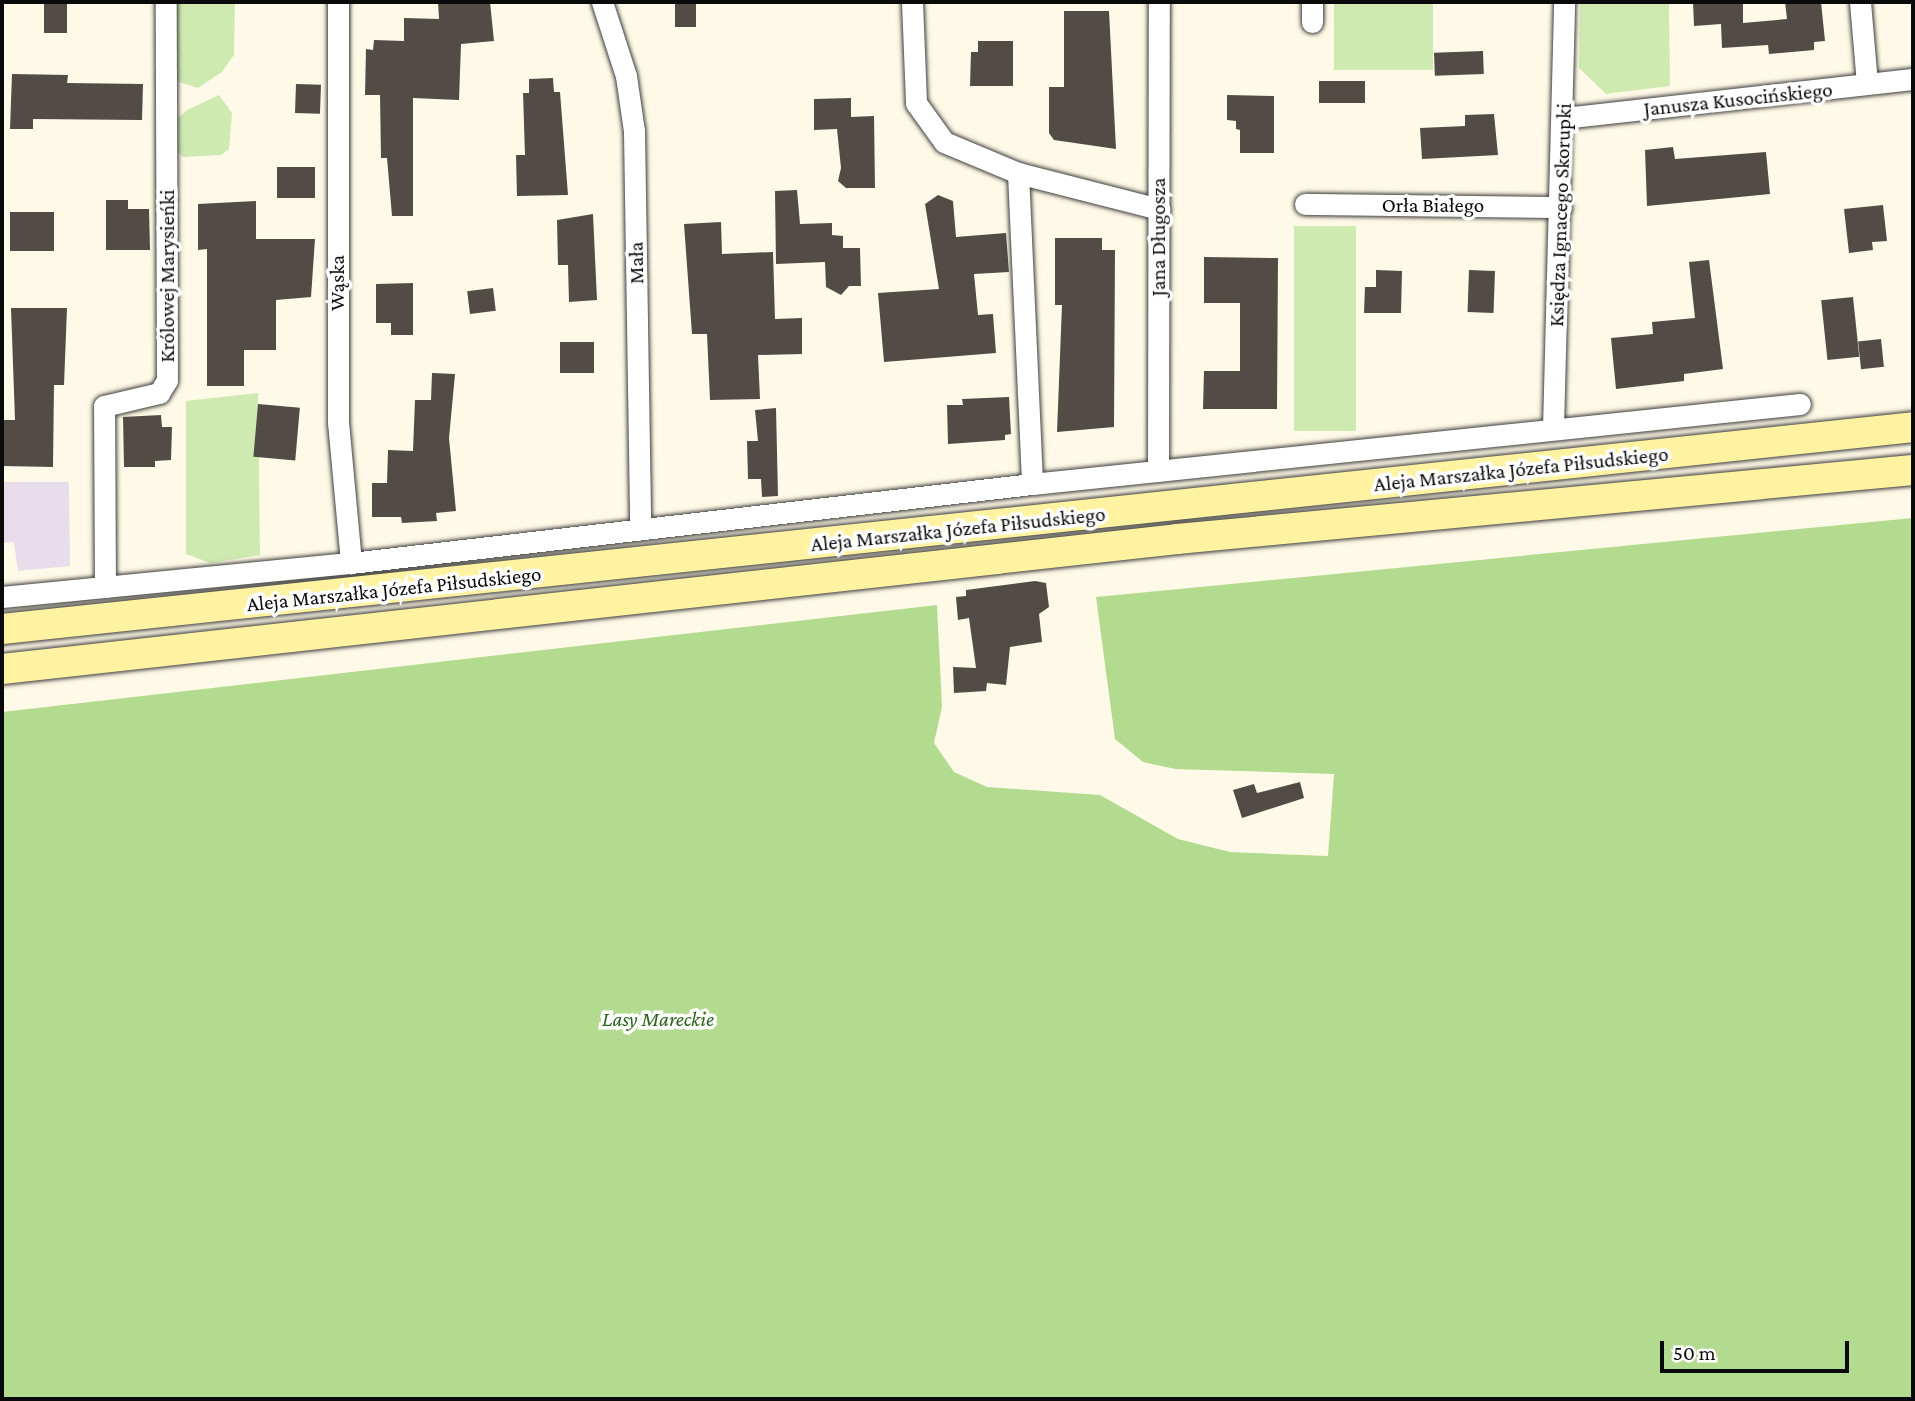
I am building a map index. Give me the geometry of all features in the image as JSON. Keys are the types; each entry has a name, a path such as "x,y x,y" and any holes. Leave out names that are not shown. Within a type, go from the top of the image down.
{"main road":[{"name":"Aleja Marszałka Józefa Piłsudskiego","path":"2,629 1913,427"},
{"name":"Aleja Marszałka Józefa Piłsudskiego","path":"2,669 1177,538 1913,470"}],"street":[{"name":"Królowej Marysieńki","path":"105,587 104,406 159,393 167,380 166,2"},
{"name":"Wąska","path":"338,2 338,422 351,564"},
{"name":"Mała","path":"602,2 626,76 634,131 640,528"},
{"path":"912,2 913,89 934,133 944,142 1018,173 1159,209"},
{"name":"Jana Długosza","path":"1158,471 1159,2"},
{"name":"Księdza Ignacego Skorupki","path":"1553,428 1564,118 1564,2"},
{"path":"1860,2 1867,85"},
{"name":"Janusza Kusocińskiego","path":"1564,118 1913,79"},
{"path":"1018,173 1031,484"},
{"name":"Orła Białego","path":"1305,204 1561,206"},
{"path":"2,597 351,564 1031,484 1800,404"}],"shaded area":[{"path":"2,482 69,482 70,566 18,571 14,542 2,543"}],"green space":[{"path":"175,2 235,2 234,55 222,72 198,88 176,81"},
{"path":"1334,2 1433,2 1433,70 1334,70"},
{"path":"1580,2 1669,2 1670,86 1606,94 1579,68"},
{"path":"219,95 232,113 229,149 221,155 183,157 174,148 173,123 187,110"},
{"path":"1294,226 1356,226 1356,431 1294,431"},
{"path":"258,393 260,555 210,563 186,554 186,401"},
{"name":"Lasy Mareckie","path":"1913,518 1913,1399 2,1399 2,712 937,605 942,707 934,743 954,772 987,787 1100,795 1178,839 1230,852 1328,856 1334,774 1175,769 1143,762 1115,739 1096,597"}],"building":[{"path":"44,2 67,2 67,33 44,33"},
{"path":"438,2 490,2 494,41 461,44 459,100 413,98 413,216 392,216 387,158 381,158 380,95 365,95 366,49 373,50 374,40 404,41 404,18 439,19"},
{"path":"675,2 696,2 696,27 675,27"},
{"path":"1693,2 1743,2 1743,23 1787,19 1785,2 1821,2 1825,41 1814,42 1814,50 1769,54 1768,45 1722,48 1721,24 1694,26"},
{"path":"1064,11 1109,11 1116,149 1054,140 1049,133 1049,87 1064,87"},
{"path":"978,41 1013,41 1013,86 970,86 971,52 978,52"},
{"path":"1483,51 1484,74 1435,76 1434,53"},
{"path":"12,74 68,75 67,83 143,84 142,120 33,119 33,129 10,129"},
{"path":"553,78 554,92 560,92 568,195 517,196 516,155 525,155 523,93 529,93 529,79"},
{"path":"1319,81 1365,81 1365,103 1319,103"},
{"path":"296,84 321,85 320,114 295,113"},
{"path":"1227,95 1274,96 1274,153 1240,153 1240,130 1236,129 1236,121 1227,120"},
{"path":"851,98 851,117 874,116 875,188 846,188 838,181 841,168 837,129 814,130 814,99"},
{"path":"1494,114 1498,155 1422,159 1420,128 1465,126 1465,115"},
{"path":"1673,147 1675,159 1766,152 1770,194 1647,206 1645,150"},
{"path":"277,167 315,167 315,198 277,198"},
{"path":"797,190 800,224 832,223 832,235 843,236 843,248 860,248 861,286 849,286 841,295 826,287 825,262 776,264 775,191"},
{"path":"938,195 953,201 956,237 1006,233 1009,272 974,274 978,315 993,314 996,353 884,362 878,293 939,289 925,204"},
{"path":"106,200 128,200 128,209 149,209 150,250 106,250"},
{"path":"256,201 256,239 315,239 311,297 276,300 276,350 244,350 244,386 207,386 207,249 198,250 198,204"},
{"path":"1883,205 1887,241 1872,242 1873,250 1849,253 1844,209"},
{"path":"10,212 54,212 54,251 10,251"},
{"path":"593,214 597,300 569,302 568,265 558,265 557,220"},
{"path":"721,222 722,254 773,252 775,319 802,318 802,354 758,355 760,399 710,400 707,334 692,334 684,224"},
{"path":"1055,238 1102,238 1102,250 1115,250 1114,427 1057,432 1062,305 1055,305"},
{"path":"1204,257 1278,258 1277,409 1203,409 1204,371 1240,371 1240,303 1204,303"},
{"path":"1709,260 1723,369 1684,374 1684,381 1616,389 1611,338 1653,334 1652,322 1695,318 1689,262"},
{"path":"1376,270 1402,271 1401,313 1364,313 1365,287 1376,287"},
{"path":"1469,270 1495,271 1494,313 1468,312"},
{"path":"413,283 413,335 391,335 391,323 376,323 376,284"},
{"path":"493,288 496,311 470,314 467,291"},
{"path":"1853,297 1859,357 1827,360 1821,300"},
{"path":"11,308 67,308 64,385 54,385 53,467 2,466 2,420 15,420"},
{"path":"1881,339 1884,367 1861,369 1858,341"},
{"path":"560,342 594,342 594,373 560,373"},
{"path":"432,373 455,374 449,438 456,511 436,513 437,521 402,523 401,517 372,517 372,483 387,483 388,450 413,451 415,400 431,400"},
{"path":"1009,397 1011,434 1005,435 1005,440 948,444 947,405 963,405 962,399"},
{"path":"258,404 300,408 295,460 253,457"},
{"path":"776,408 778,496 762,497 761,479 748,479 747,441 758,441 755,410"},
{"path":"161,415 162,427 172,427 171,460 155,461 155,467 124,467 123,417"},
{"path":"1035,581 1046,583 1049,607 1039,614 1042,642 1010,647 1006,685 987,683 986,691 954,693 953,667 976,668 969,618 958,620 956,597 966,596 966,590"},
{"path":"1300,782 1304,798 1242,818 1233,790 1254,784 1257,793"}]}
